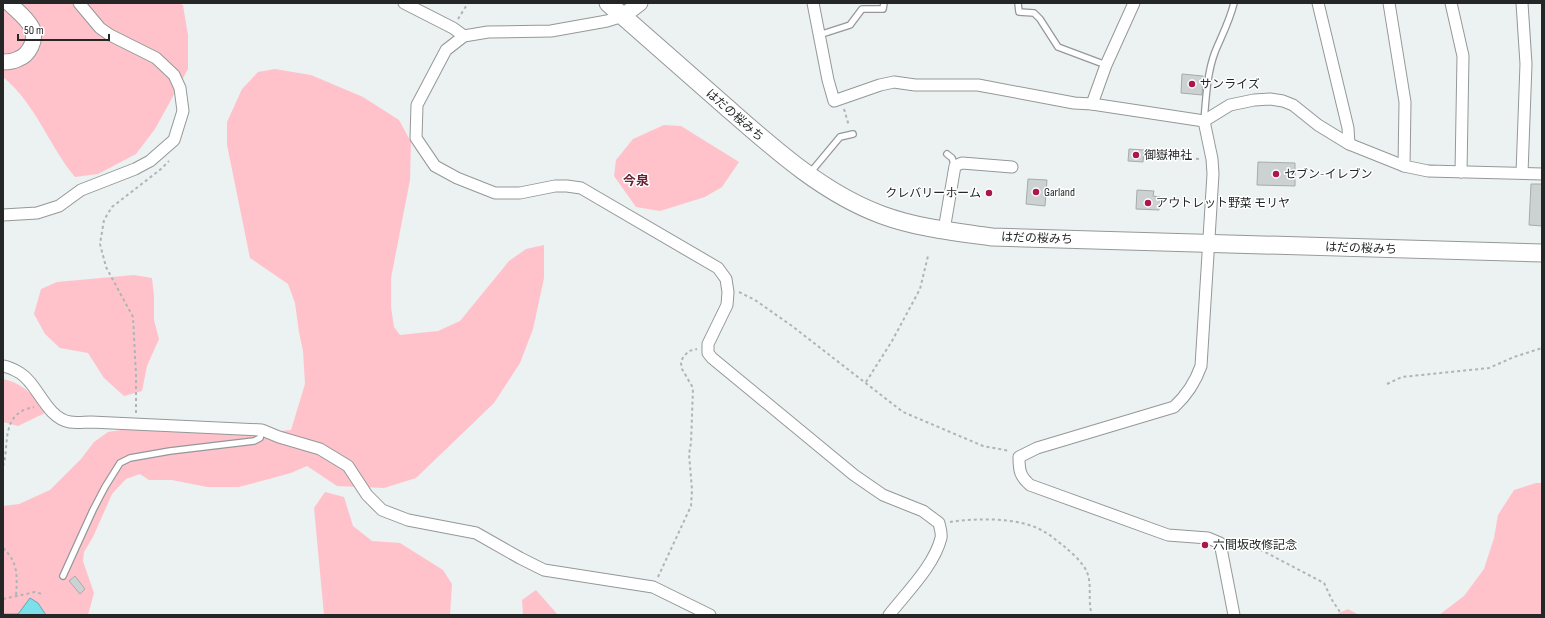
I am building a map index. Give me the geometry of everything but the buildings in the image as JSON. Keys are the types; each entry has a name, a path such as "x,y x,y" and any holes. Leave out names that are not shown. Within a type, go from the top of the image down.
{"main road":[{"name":"はだの桜みち","path":"608,3 775,149 808,175 853,202 883,215 944,230 992,236 1209,244 1542,253"}],"street":[{"path":"3,62 18,60 24,56 31,48 34,38 33,29 28,22 9,3"},
{"path":"3,215 37,213 59,206 81,190 150,161 174,140 183,111 180,88 174,76 156,58 110,35 100,28 79,3"},
{"path":"404,3 453,28 464,36"},
{"path":"640,3 623,16 607,21 551,31 488,32 464,36 446,50 417,105 416,138 435,166 457,178 496,193 520,193 555,186 581,188 718,268 726,279 727,306 708,344 707,349 712,358 854,475 883,495 923,511 939,523 942,536 936,552 928,565 889,615"},
{"path":"813,3 828,80 834,101 880,85 894,82 915,85 978,85 1074,103 1092,104 1204,121 1230,105 1254,100 1270,99 1284,101 1293,105 1318,125 1349,144 1404,166 1428,171 1542,174"},
{"path":"1092,104 1106,65 1134,3"},
{"path":"1318,3 1348,128 1349,144"},
{"path":"1389,3 1405,102 1404,166"},
{"path":"1452,3 1463,56 1462,172"},
{"path":"1522,3 1526,64 1522,173"},
{"path":"1204,121 1212,159 1213,174 1201,366 1195,383 1174,407 1037,448 1019,457 1022,478 1030,485 1168,535 1208,538 1220,543 1234,615"},
{"path":"944,230 955,166 962,163 1012,167"},
{"path":"3,366 21,373 28,380 46,405 61,419 70,422 262,430 279,437 320,448 348,466 367,496 382,510 408,520 476,533 544,570 653,587 710,615"}],"lane":[{"path":"819,35 850,25 862,9 883,8 884,3"},
{"path":"1018,3 1020,12 1034,13 1040,19 1058,47 1106,65"},
{"path":"1204,121 1208,78 1215,52 1226,30 1234,3"},
{"path":"808,175 840,137 852,134"},
{"path":"947,154 952,158 955,166"},
{"path":"63,576 93,510 120,463 130,458 170,451 254,441 260,438 262,430"}],"path":[{"path":"462,13 468,3"},
{"path":"841,98 852,134"},
{"path":"135,425 136,375 132,317 106,267 100,244 104,220 112,207 168,163 174,140"},
{"path":"1172,158 1212,159"},
{"path":"866,382 892,341 920,289 928,256"},
{"path":"727,285 755,300 792,326 903,412 983,446 1023,455"},
{"path":"1387,384 1402,377 1489,368 1542,348"},
{"path":"653,587 691,506 692,490 688,454 693,388 682,369 681,363 683,357 689,351 707,349"},
{"path":"3,466 7,433 13,418 22,411 46,405"},
{"path":"939,523 965,520 1010,521 1029,525 1043,531 1071,552 1086,570 1092,615"},
{"path":"1220,543 1237,543 1263,552 1324,583 1332,600 1342,615"},
{"path":"3,548 18,572 16,597"},
{"path":"3,599 35,592 42,594"}],"shaded area":[{"path":"3,3 178,3 183,5 188,35 188,69 155,129 136,154 98,174 75,177 57,152 25,100 3,77"},
{"path":"275,69 311,75 363,97 399,120 411,142 410,180 391,278 391,307 394,327 400,335 438,331 460,321 509,261 526,249 544,245 544,278 533,329 520,363 494,403 416,478 384,488 337,486 307,466 291,473 239,487 207,487 172,480 149,480 140,474 126,479 112,494 93,537 84,552 83,561 94,593 88,615 46,615 38,603 18,614 3,614 3,506 19,504 50,490 81,459 94,442 108,432 178,421 210,422 234,435 291,430 305,384 303,351 295,303 288,284 250,258 227,145 227,122 242,89 258,72"},
{"path":"664,125 681,126 739,162 722,187 705,197 660,211 636,207 614,176 616,160 633,139"},
{"path":"134,275 152,278 154,320 159,339 147,366 142,391 124,396 104,378 88,353 60,348 45,334 34,314 41,289 57,282"},
{"path":"3,379 23,387 47,412 18,426 3,422"},
{"path":"1536,483 1542,483 1542,615 1439,615 1464,596 1484,569 1494,538 1498,515 1514,490"},
{"path":"325,492 344,497 353,526 372,541 400,543 443,570 452,584 450,615 324,615 314,508"},
{"path":"536,590 558,615 523,615 522,600"},
{"path":"1348,609 1359,615 1335,615"}],"water":[{"path":"30,598 38,603 46,615 3,615 18,614"}],"place":[{"name":"サンライズ","path":"1192,84"},
{"name":"御嶽神社","path":"1136,155"},
{"name":"セブン-イレブン","path":"1276,174"},
{"name":"Garland","path":"1036,192"},
{"name":"クレバリーホーム","path":"989,193"},
{"name":"アウトレット野菜 モリヤ","path":"1148,203"},
{"name":"六間坂改修記念","path":"1205,545"}],"district":[{"name":"今泉","path":"636,180"}]}
